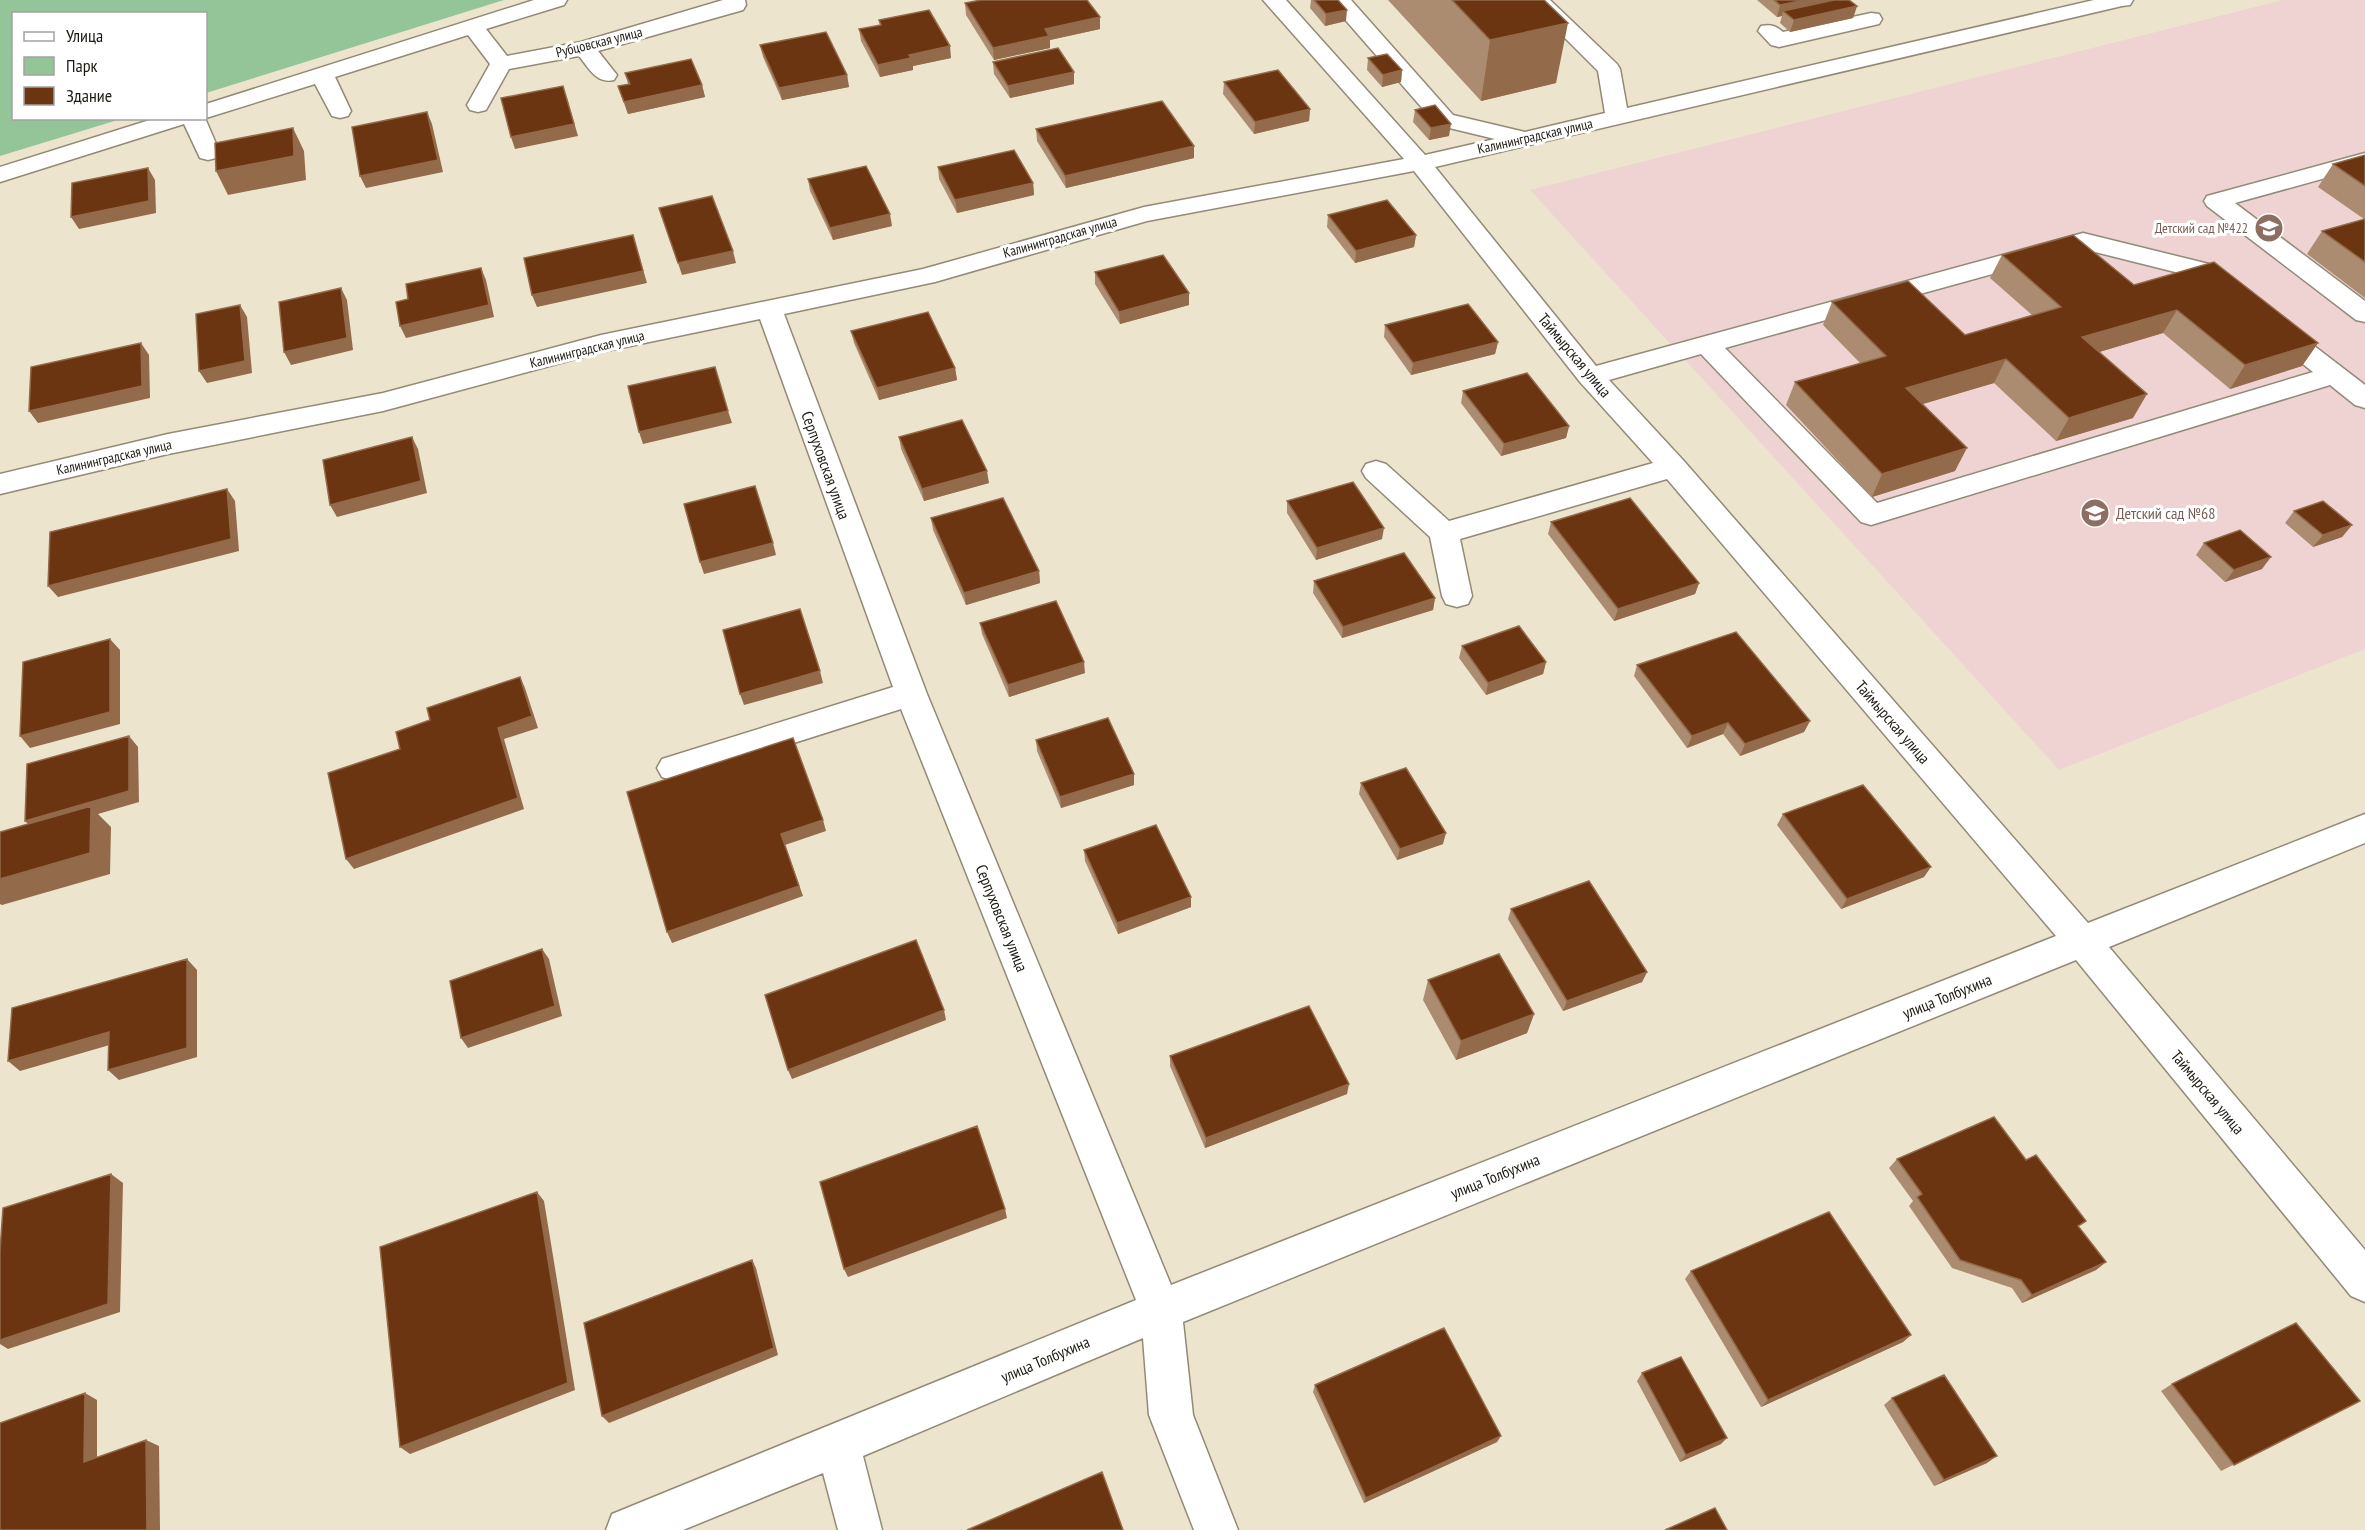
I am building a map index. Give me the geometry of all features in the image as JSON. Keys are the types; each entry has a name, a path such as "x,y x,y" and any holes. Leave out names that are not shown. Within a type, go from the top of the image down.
{"street":[{"path":"207,111 556,0"},
{"name":"Рубцовская улица","path":"501,64 584,48 735,5 734,0"},
{"name":"Таймырская улица","path":"1274,0 1420,163 1590,376 1673,467 2083,942 2365,1282"},
{"path":"1339,0 1445,120 1522,139"},
{"path":"1538,0 1610,69 1617,118"},
{"path":"1847,0 1910,50"},
{"name":"Калининградская улица","path":"0,484 168,444 383,402 601,344 926,276 1144,214 1420,163 2122,0"},
{"path":"1768,31 1779,40 1871,19"},
{"path":"472,26 501,64 478,105"},
{"path":"584,48 606,75"},
{"path":"322,75 340,111"},
{"path":"0,175 175,120"},
{"path":"194,120 208,153"},
{"path":"2365,160 2216,201 2365,314"},
{"path":"1590,376 2083,241 2200,270 2365,399"},
{"name":"Серпуховская улица","path":"769,308 911,694 1161,1310 1171,1415 1216,1530"},
{"path":"1706,344 1871,515 2333,375"},
{"path":"1444,533 1673,467"},
{"path":"1376,471 1444,533 1457,596"},
{"path":"674,768 911,694"},
{"name":"улица Толбухина","path":"628,1530 1161,1310 2365,828"},
{"path":"838,1445 860,1530"}],"shaded area":[{"name":"Детский сад №68","path":"2283,0 2365,0 2365,649 2059,770 1530,190"}],"green space":[{"path":"0,0 504,0 207,93 207,12 12,12 12,120 118,120 0,156"}],"building":[{"path":"981,0 1087,0 1100,17 1045,29 1049,36 993,48 965,3"},
{"path":"1314,0 1338,0 1347,10 1326,14"},
{"path":"1452,0 1544,0 1568,23 1490,40"},
{"path":"1774,0 1805,0 1780,5"},
{"path":"1834,0 1849,0 1857,6 1794,20 1783,11"},
{"path":"929,10 950,46 878,65 859,29 881,25 879,20"},
{"path":"826,32 847,75 779,88 760,45"},
{"path":"1058,48 1074,72 1008,86 993,62"},
{"path":"1387,54 1402,70 1383,75 1368,58"},
{"path":"691,59 702,85 624,102 618,86 630,84 625,73"},
{"path":"1278,70 1310,109 1255,122 1224,82"},
{"path":"563,86 574,124 511,137 501,98"},
{"path":"1162,101 1194,146 1065,176 1036,129"},
{"path":"1435,105 1451,124 1431,128 1415,110"},
{"path":"427,112 438,160 360,176 352,127"},
{"path":"293,128 294,156 216,171 215,143"},
{"path":"1014,150 1033,183 955,200 938,167"},
{"path":"2365,155 2365,186 2333,164"},
{"path":"866,166 890,214 830,228 808,179"},
{"path":"148,168 149,201 71,217 72,183"},
{"path":"712,196 733,251 678,263 659,208"},
{"path":"1387,200 1416,235 1356,251 1328,215"},
{"path":"2365,219 2365,262 2322,231"},
{"path":"633,235 643,271 532,295 524,258"},
{"path":"2073,235 2134,285 2214,262 2318,343 2245,365 2177,310 2082,337 2147,394 2069,418 2006,359 1906,388 1967,448 1882,474 1795,382 1886,356 1832,302 1908,281 1965,335 2061,307 2002,255"},
{"path":"1163,255 1189,293 1119,312 1095,272"},
{"path":"481,268 489,305 400,326 396,302 408,299 406,284"},
{"path":"341,288 347,338 284,352 279,302"},
{"path":"1468,304 1498,342 1413,363 1385,325"},
{"path":"240,305 245,361 199,371 196,314"},
{"path":"928,312 955,368 877,388 851,331"},
{"path":"141,343 142,386 29,411 31,367"},
{"path":"715,367 728,411 639,432 628,386"},
{"path":"1527,373 1569,426 1504,444 1463,391"},
{"path":"962,420 987,471 922,489 899,437"},
{"path":"412,437 421,481 330,505 323,460"},
{"path":"1353,482 1384,528 1317,548 1287,501"},
{"path":"755,486 773,543 700,562 684,504"},
{"path":"227,489 231,539 48,586 50,532"},
{"path":"1003,498 1039,571 964,593 931,518"},
{"path":"1630,498 1699,583 1618,609 1551,522"},
{"path":"2323,501 2352,525 2323,535 2294,511"},
{"path":"2240,530 2271,557 2234,570 2204,543"},
{"path":"1404,553 1435,598 1343,627 1314,581"},
{"path":"1056,601 1084,662 1008,685 980,623"},
{"path":"800,609 820,671 740,694 723,630"},
{"path":"1519,626 1546,662 1488,683 1462,646"},
{"path":"1736,632 1810,721 1745,744 1728,723 1692,736 1637,665"},
{"path":"110,639 110,712 20,736 23,662"},
{"path":"520,677 532,716 498,728 518,798 346,859 328,773 400,749 396,732 430,720 427,708"},
{"path":"1108,718 1134,774 1060,797 1036,740"},
{"path":"129,736 129,791 25,821 27,764"},
{"path":"793,738 823,820 781,834 799,886 667,932 627,792"},
{"path":"1406,768 1446,833 1400,849 1361,783"},
{"path":"1863,785 1931,867 1847,899 1783,814"},
{"path":"91,806 90,853 0,879 0,832"},
{"path":"1156,825 1191,897 1117,923 1084,850"},
{"path":"1589,881 1647,972 1567,1001 1511,909"},
{"path":"916,940 944,1010 788,1070 765,995"},
{"path":"542,949 555,1006 461,1038 450,981"},
{"path":"1499,954 1534,1014 1461,1041 1428,980"},
{"path":"187,959 187,1048 108,1070 109,1032 8,1061 12,1008"},
{"path":"1309,1006 1349,1084 1206,1138 1170,1056"},
{"path":"1994,1117 2026,1160 2036,1155 2086,1221 2078,1226 2106,1262 2032,1295 2021,1280 1960,1260 1917,1197 1922,1194 1897,1159"},
{"path":"977,1126 1005,1209 844,1269 820,1182"},
{"path":"111,1174 108,1304 0,1340 0,1251 3,1208"},
{"path":"537,1192 568,1383 400,1447 380,1247"},
{"path":"1829,1212 1911,1335 1768,1400 1691,1271"},
{"path":"752,1260 774,1348 602,1416 584,1323"},
{"path":"2296,1323 2360,1401 2234,1465 2172,1384"},
{"path":"1444,1328 1501,1436 1366,1498 1315,1385"},
{"path":"1681,1357 1727,1438 1686,1455 1642,1373"},
{"path":"1944,1375 1997,1456 1944,1480 1892,1398"},
{"path":"85,1393 84,1462 146,1440 147,1530 0,1530 0,1423"},
{"path":"1102,1472 1123,1530 967,1530"},
{"path":"1715,1508 1727,1530 1665,1530"}],"place":[{"name":"Детский сад №422","path":"2269,228"},
{"name":"Детский сад №68","path":"2095,513"}]}
